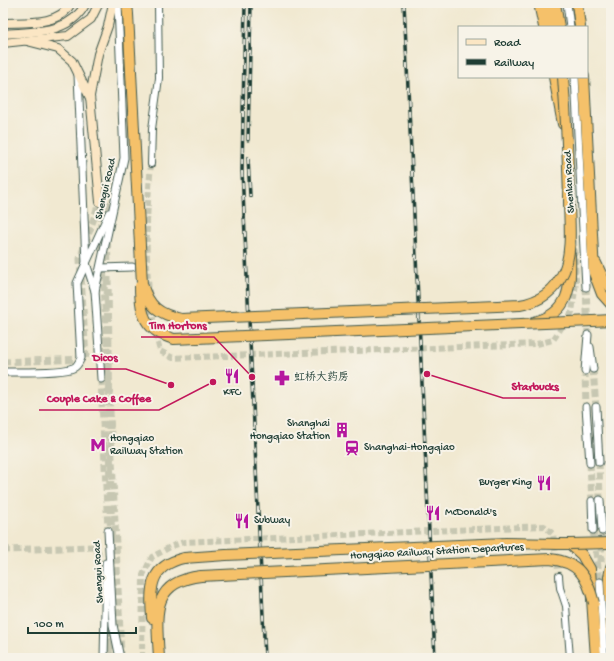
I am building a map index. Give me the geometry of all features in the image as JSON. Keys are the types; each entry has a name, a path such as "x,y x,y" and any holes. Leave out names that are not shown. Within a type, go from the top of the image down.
{"highway":[{"path":"128,3 136,268 142,312 146,321 156,332 174,339 611,320"},
{"path":"539,3 544,26"},
{"path":"548,3 552,26"},
{"path":"555,3 559,26"},
{"path":"577,3 580,26"},
{"path":"554,78 567,150"},
{"path":"526,324 548,317 561,307 566,299 570,275 567,150 563,78"},
{"path":"584,78 592,243 596,280 602,294 611,304"},
{"path":"136,268 148,301 162,314 182,319 520,305 538,300 552,290 559,281 567,261 570,240"},
{"path":"592,243 598,268 611,288"},
{"path":"159,658 158,638 152,622 151,591 154,580 161,569 177,560 226,555 506,543 611,543"},
{"path":"570,544 587,562 590,569 594,603"},
{"name":"Hongqiao Railway Station Departures","path":"158,638 157,612 161,596 171,586 182,579 201,576 550,559 560,560 577,568 588,582 594,603 596,658"},
{"path":"611,567 609,576 611,633"}],"main road":[{"path":"3,23 54,19 69,8 71,3"},
{"path":"3,34 56,29 76,18 86,3"},
{"name":"Shengui Road","path":"3,43 68,36 92,19 99,3"},
{"name":"Shengui Road","path":"103,202 90,96 98,54 108,26 113,3"},
{"name":"Shengui Road","path":"27,41 58,49 72,61 90,96"}],"street":[{"name":"Shengui Road","path":"101,379 95,291 124,158 118,3"},
{"path":"151,164 152,129 159,78 158,3"},
{"path":"567,3 570,26"},
{"path":"78,73 86,263 95,291"},
{"name":"Shenlan Road","path":"576,78 586,287"},
{"path":"3,372 62,370 73,369 77,366 81,358 77,283 116,198"},
{"path":"101,268 136,268"},
{"path":"585,371 588,335 593,369"},
{"path":"586,407 590,463"},
{"path":"596,407 599,462"},
{"path":"600,500 602,531"},
{"path":"592,501 593,530"},
{"name":"Shengui Road","path":"104,658 104,588 108,531 113,625 120,658"},
{"path":"559,576 560,588 566,606 570,658"},
{"path":"600,582 604,658"}],"tunnel":[{"path":"151,164 147,212 148,281 154,328 160,351 173,358 537,344 553,340 572,312 576,282 574,237"},
{"path":"105,201 106,221"},
{"path":"100,202 102,252"},
{"path":"3,362 86,359 80,259 98,206"},
{"path":"107,241 111,541"},
{"path":"103,263 121,654"},
{"path":"586,287 588,335"},
{"path":"593,369 596,407"},
{"path":"585,371 586,407"},
{"path":"101,379 108,531"},
{"path":"599,462 600,500"},
{"path":"590,463 592,501"},
{"path":"142,658 143,575 152,557 172,546 184,542 544,526 553,534 559,576"},
{"path":"593,530 600,582"},
{"path":"601,562 602,531"},
{"path":"3,550 93,547 98,552 103,594"},
{"path":"107,628 110,658"},
{"path":"112,629 112,658"}],"railway":[{"path":"245,3 242,171 265,658"},
{"path":"248,140 251,3"},
{"path":"404,3 435,658"},
{"path":"248,158 250,196"}],"place":[{"name":"Starbucks","path":"427,374"},
{"name":"KFC","path":"232,376"},
{"name":"Tim Hortons","path":"252,377"},
{"name":"虹桥大药房","path":"282,378"},
{"name":"Couple Cake & Coffee","path":"213,382"},
{"name":"Dicos","path":"171,385"},
{"name":"Shanghai Hongqiao Station","path":"342,430"},
{"name":"Hongqiao Railway Station","path":"98,445"},
{"name":"Shanghai-Hongqiao","path":"352,448"},
{"name":"Burger King","path":"544,483"},
{"name":"McDonald's","path":"433,513"},
{"name":"Subway","path":"242,521"}]}
